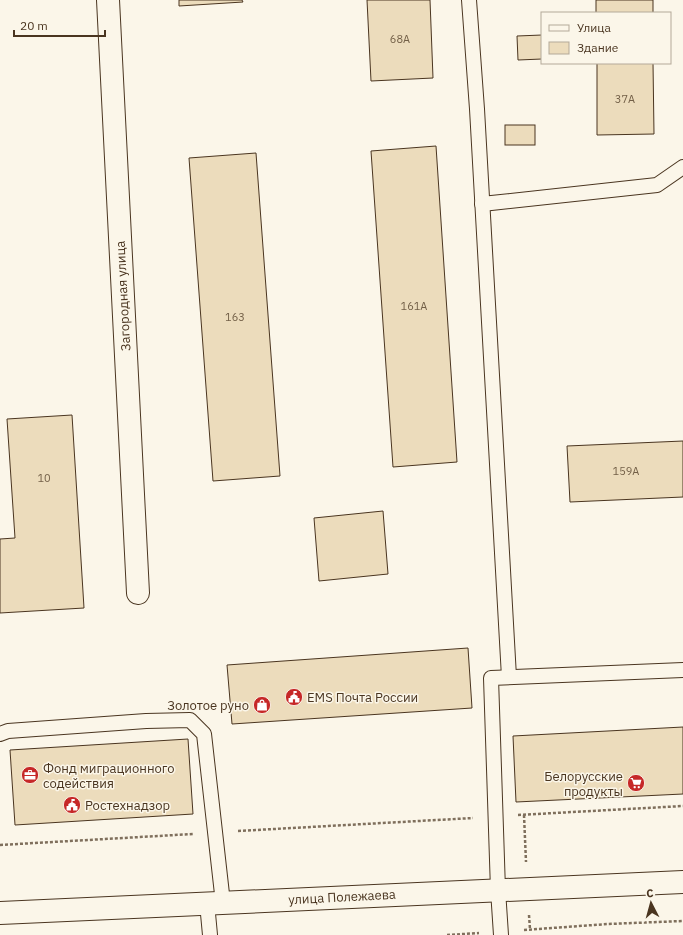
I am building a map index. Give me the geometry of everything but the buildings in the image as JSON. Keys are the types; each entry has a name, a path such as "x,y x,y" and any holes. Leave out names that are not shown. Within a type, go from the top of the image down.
{"main road":[{"name":"Загородная улица","path":"108,0 138,593"},
{"name":"улица Полежаева","path":"0,912 683,882"}],"lane":[{"path":"469,0 477,109 509,677"},
{"path":"482,204 657,185 683,167"},
{"path":"501,933 498,890 491,678 683,670"},
{"path":"0,734 16,730 146,721 190,720 204,734 215,833 215,903 210,935"}],"path":[{"path":"0,845 683,806"},
{"path":"447,935 501,933 608,924 683,921"}],"place":[{"name":"EMS Почта России","path":"294,697"},
{"name":"Золотое руно","path":"262,705"},
{"name":"Фонд миграционного содействия","path":"30,775"},
{"name":"Белорусские продукты","path":"636,783"},
{"name":"Ростехнадзор","path":"72,805"}]}
